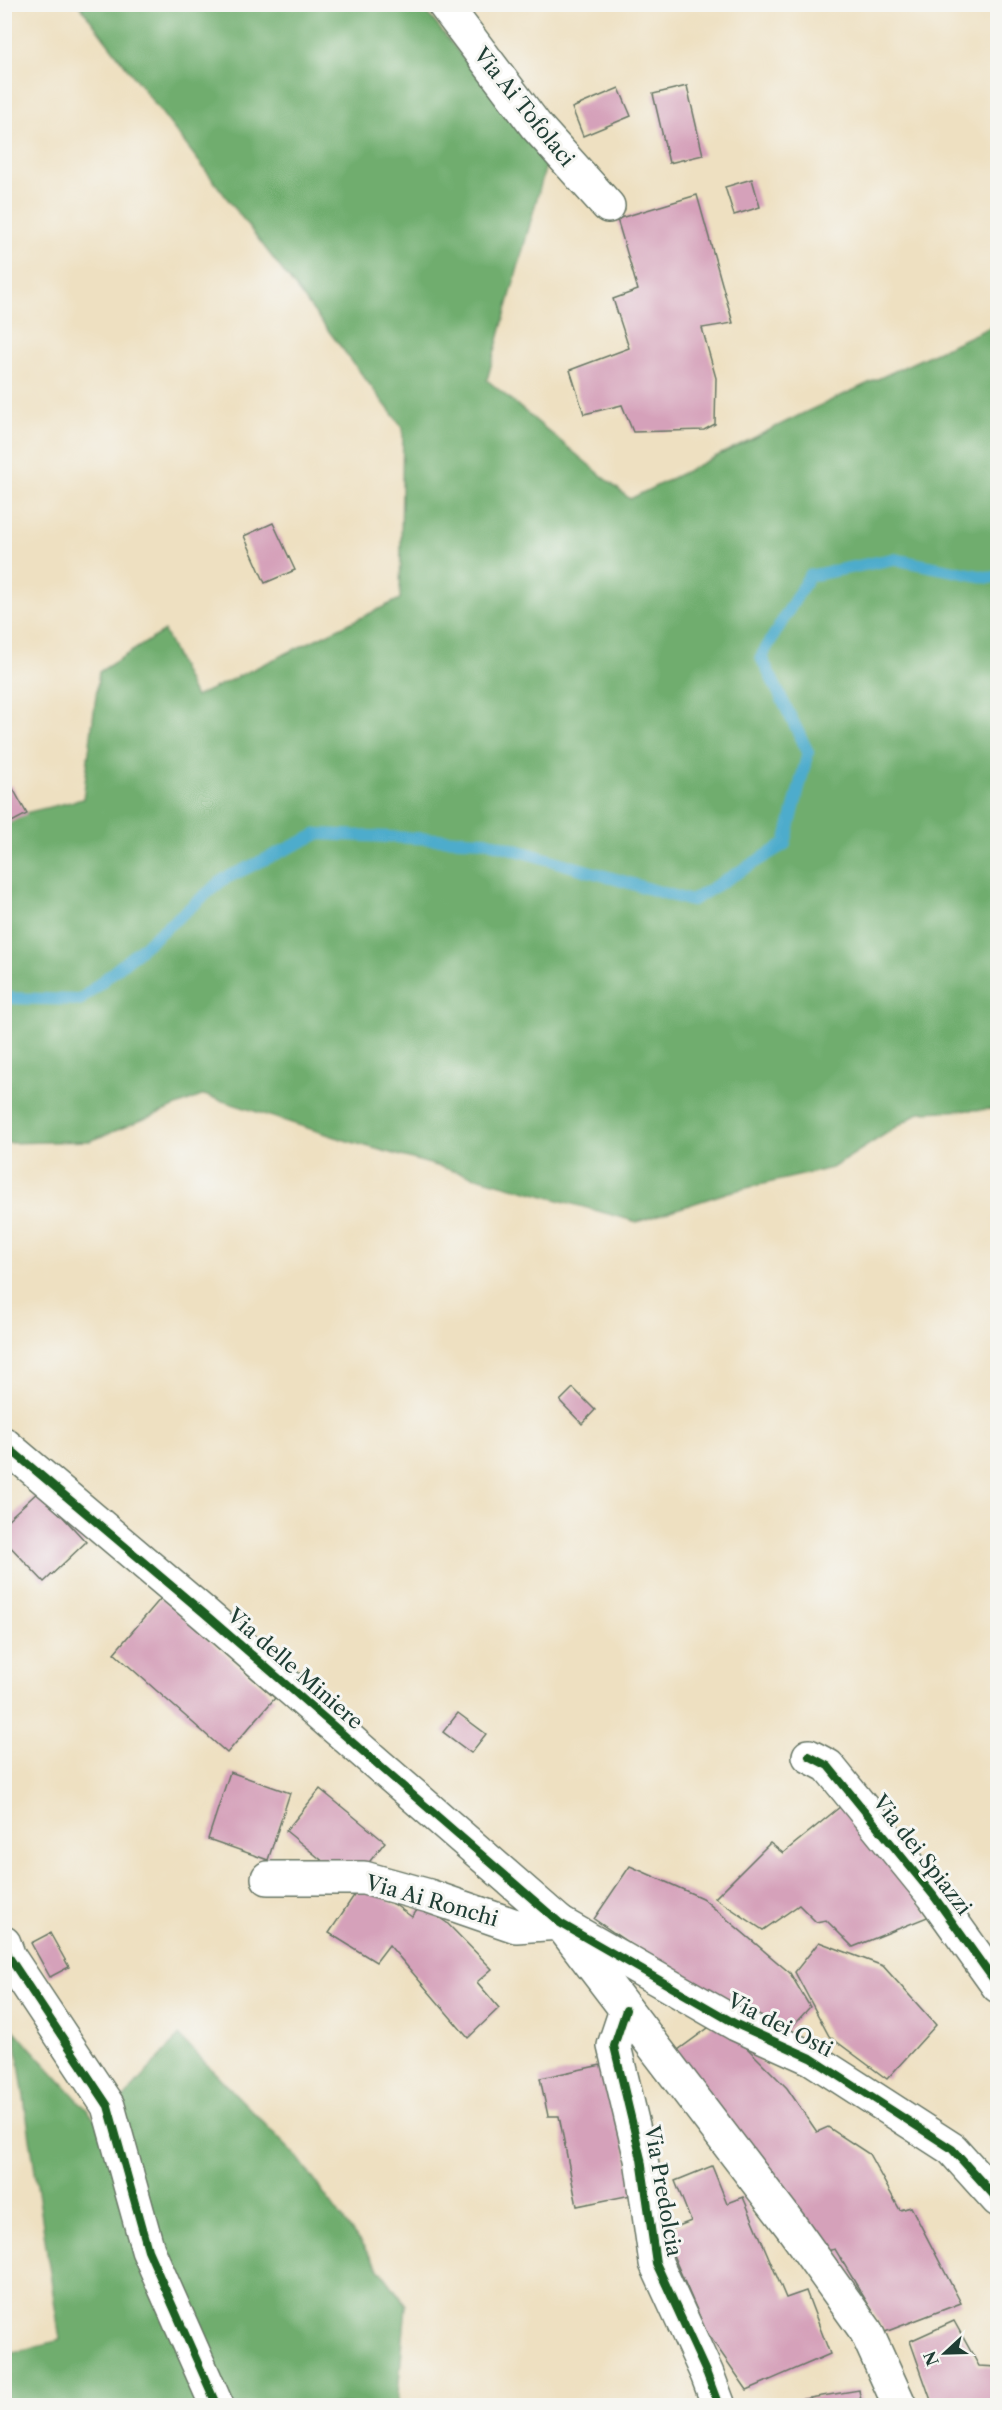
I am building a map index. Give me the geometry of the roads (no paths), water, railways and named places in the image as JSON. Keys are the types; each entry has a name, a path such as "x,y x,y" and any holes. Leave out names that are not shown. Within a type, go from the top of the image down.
{"street":[{"name":"Via Ai Tofolaci","path":"444,4 536,126 608,206"},
{"name":"Via delle Miniere","path":"4,1444 205,1614 560,1923"},
{"name":"Via dei Spiazzi","path":"809,1756 828,1766 836,1775 933,1895 998,1986"},
{"name":"Via Ai Ronchi","path":"268,1878 364,1878 429,1896 516,1926 560,1923"},
{"path":"560,1923 791,2226 866,2331 900,2406"},
{"name":"Via dei Osti","path":"560,1923 736,2024 811,2058 952,2149 998,2200"},
{"path":"4,1943 9,1957 108,2106 148,2250 217,2406"},
{"name":"Via Predolcia","path":"626,2010 614,2046 641,2159 656,2263 707,2373 718,2406"}],"waterway":[{"path":"4,998 80,1000 224,879 318,834 485,841 691,901 785,844 808,752 761,657 809,576 893,559 990,578 998,576"}]}
